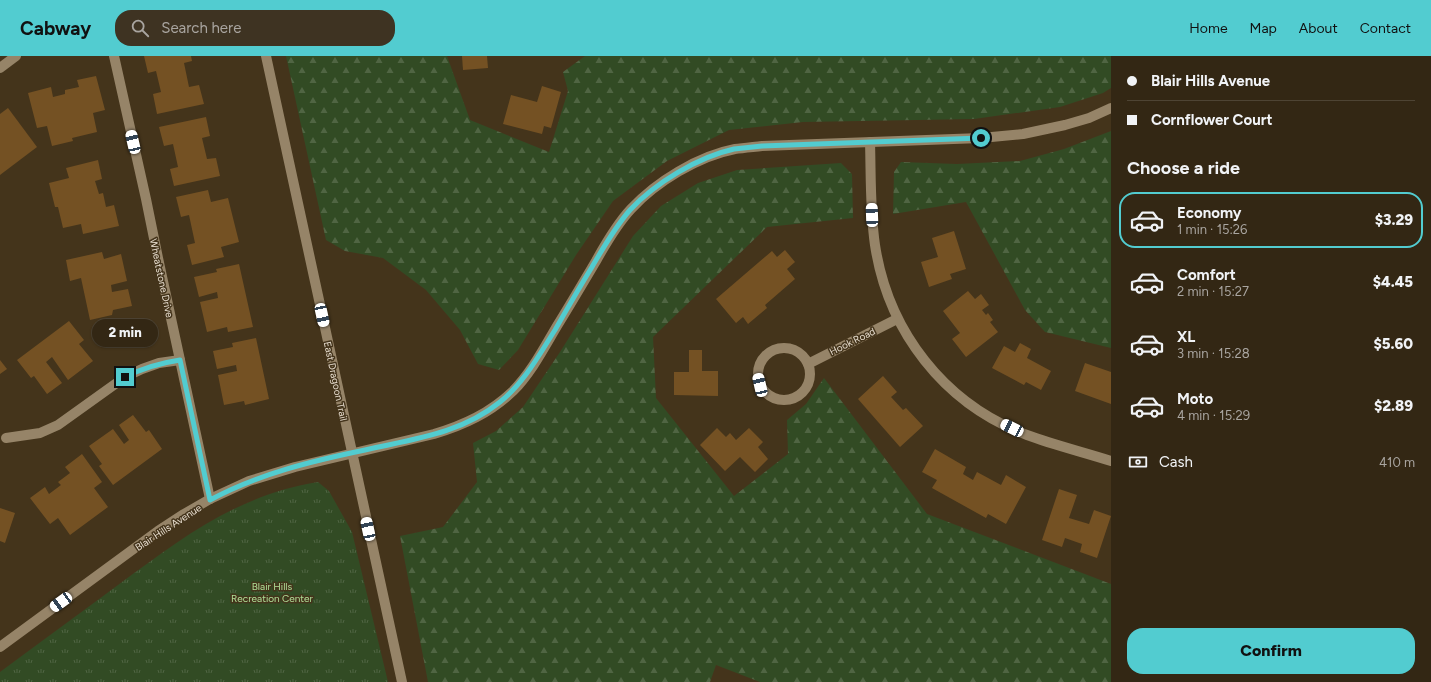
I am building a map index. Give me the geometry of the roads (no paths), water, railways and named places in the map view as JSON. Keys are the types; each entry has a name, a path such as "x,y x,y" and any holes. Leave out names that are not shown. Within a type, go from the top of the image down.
{"street":[{"path":"0,68 16,56"},
{"name":"Wheatstone Drive","path":"114,56 146,198 210,500"},
{"name":"East Dragoon Trail","path":"266,56 402,682"},
{"name":"Blair Hills Avenue","path":"0,647 158,531 184,514 210,500 249,481 295,467 454,428 471,421 502,400 513,390 532,366 617,227 630,210 644,196 676,174 714,156 734,150 762,146 981,138 1023,134 1089,118 1111,108"},
{"path":"870,142 874,244 879,269 886,293 897,319 926,363 945,384 970,406 1026,434 1111,461"},
{"name":"Hook Road","path":"808,364 897,319"},
{"path":"783,348 793,350 802,355 808,364 810,374 808,384 803,392 794,398 784,400 774,398 766,393 760,385 758,375 759,365 765,356 773,350 783,348"},
{"path":"6,438 40,433 58,425 125,377 159,363 180,360"}],"park label":[{"name":"Blair Hills Recreation Center","path":"272,592"}]}
